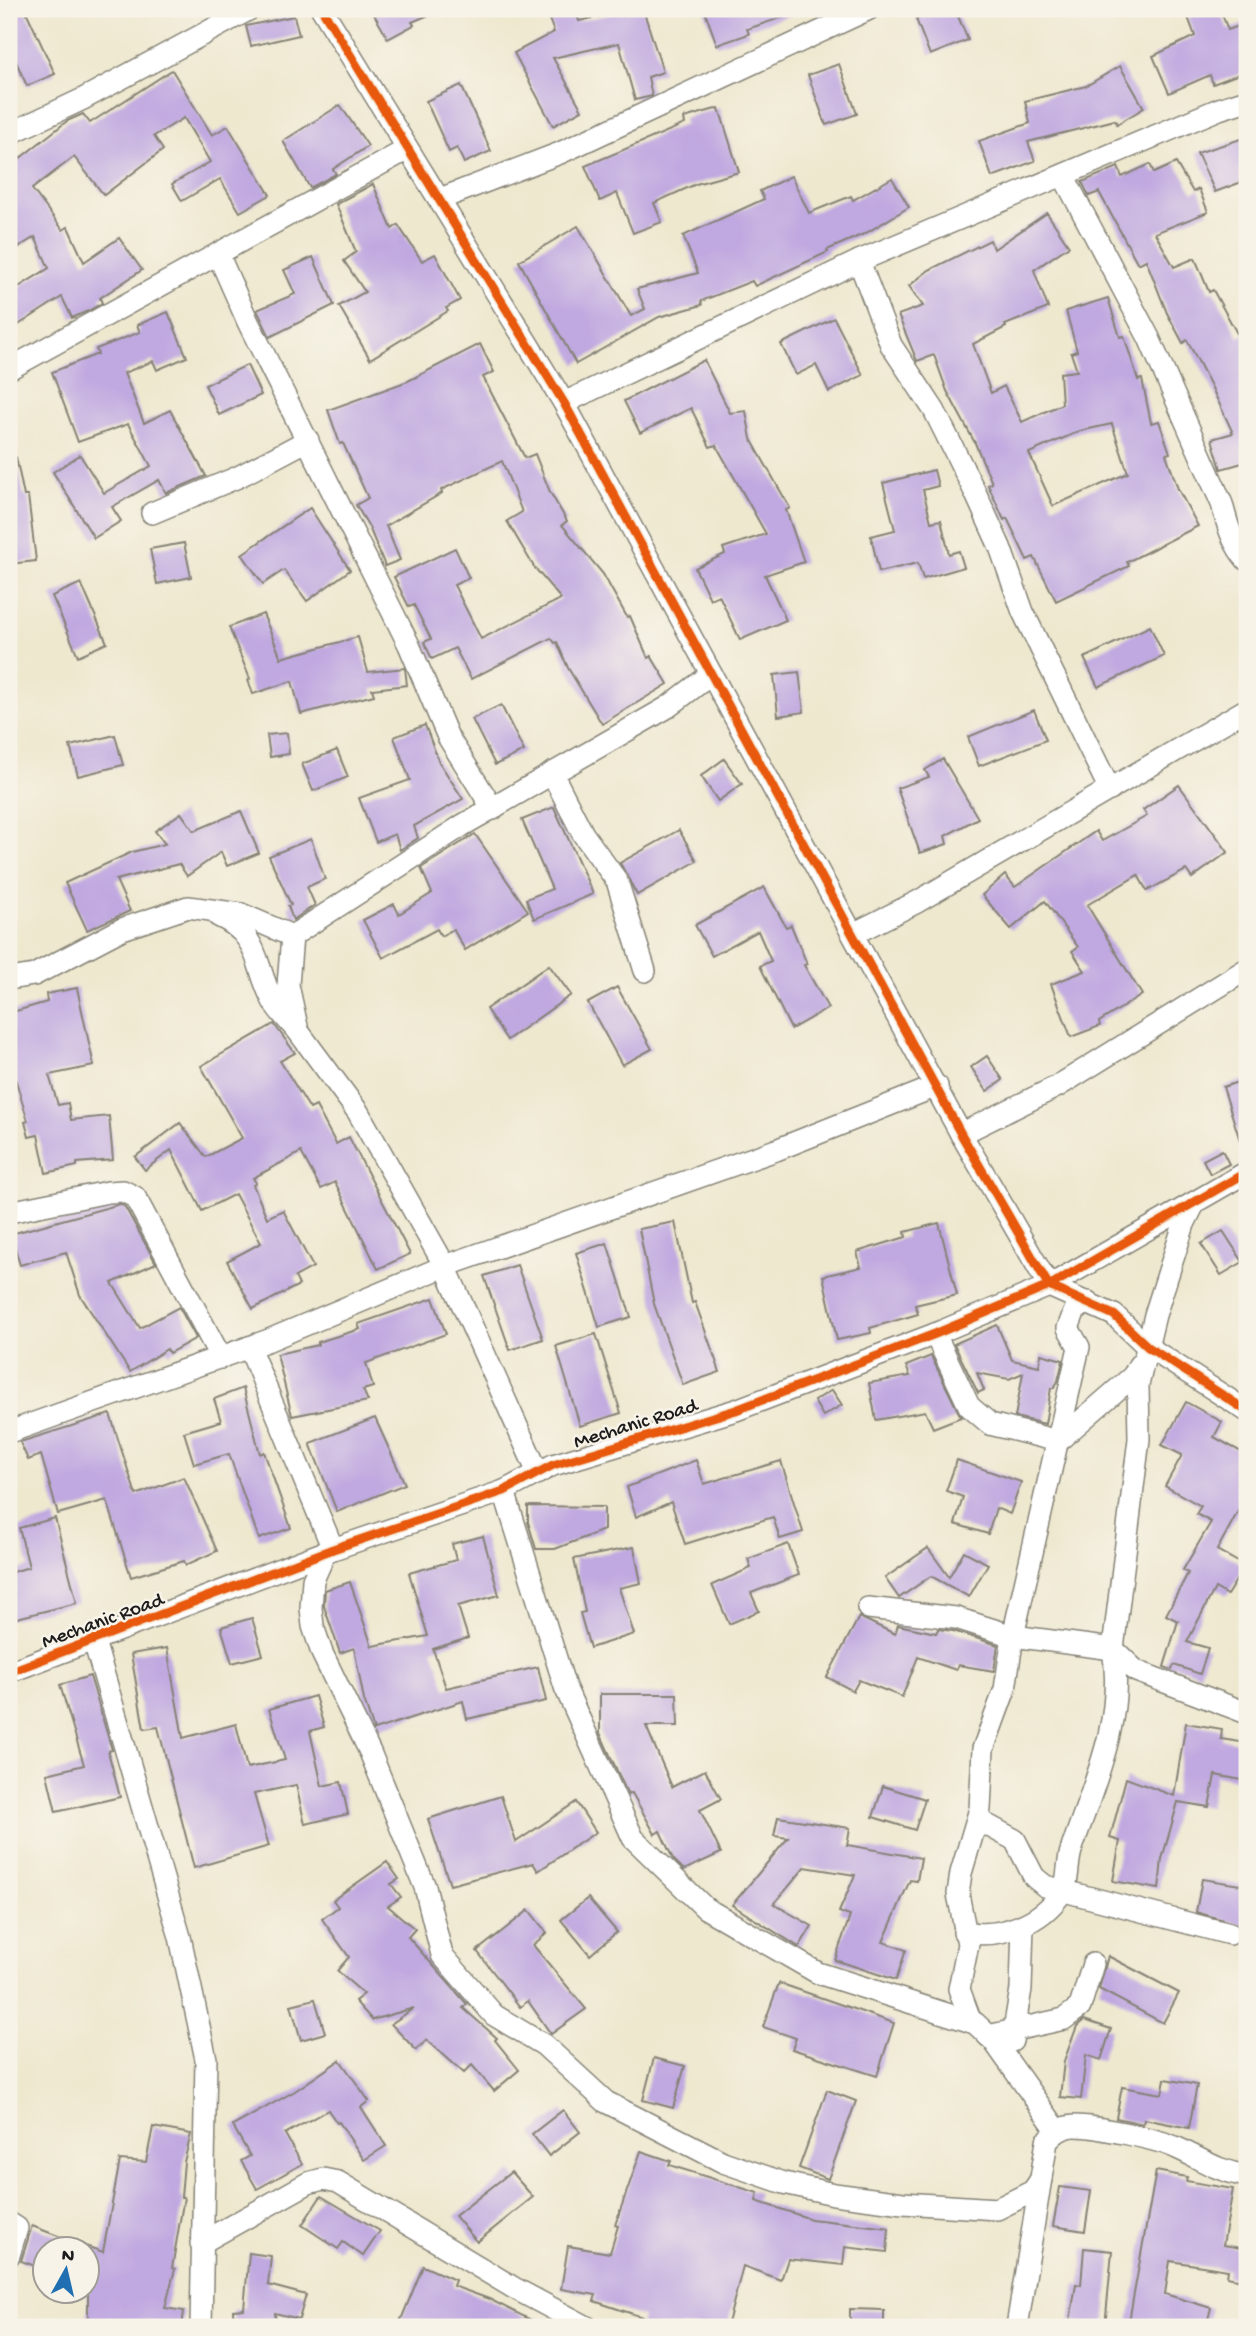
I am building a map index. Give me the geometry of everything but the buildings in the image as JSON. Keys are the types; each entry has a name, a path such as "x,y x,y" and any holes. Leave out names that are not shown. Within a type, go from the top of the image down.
{"street":[{"path":"9,134 83,99 250,9"},
{"path":"325,9 406,150 440,199 564,403 961,1134 1049,1286 1114,1315 1148,1347 1247,1411"},
{"path":"440,199 560,153 869,9"},
{"path":"564,403 859,261 1064,177 1219,109 1247,100"},
{"path":"9,369 301,205 406,150"},
{"path":"1064,177 1174,388 1222,504 1227,524 1240,552 1247,560"},
{"path":"218,254 410,645 448,737 493,809"},
{"path":"859,261 891,345 934,410 975,492 1000,547 1023,612 1110,790"},
{"path":"152,513 238,477 308,440"},
{"path":"292,936 463,825 668,707 710,676"},
{"path":"853,934 917,902 1247,709"},
{"path":"552,773 583,834 617,881 645,971"},
{"path":"9,979 34,975 122,929 188,907 241,914 292,936"},
{"path":"204,909 232,922 245,933 256,950 273,1002 358,1112 444,1266 538,1473"},
{"path":"292,936 288,985 298,1031"},
{"path":"961,1134 1058,1086 1247,970"},
{"path":"9,1432 249,1348 444,1266 776,1150 937,1086"},
{"name":"Mechanic Road","path":"9,1672 329,1551 505,1491 553,1465 736,1410 935,1334 1049,1286 1247,1172"},
{"path":"9,1212 108,1192 123,1191 135,1197 221,1358"},
{"path":"964,1932 984,1936 1023,1925 1048,1909 1062,1893 1068,1862 1107,1748 1114,1717 1118,1676 1114,1649 1139,1439 1138,1385 1159,1303 1184,1224 1194,1204"},
{"path":"971,2022 959,1990 968,1944 958,1894 978,1820 983,1749 1005,1689 1013,1636 1079,1347 1068,1328 1075,1310 1088,1302"},
{"path":"935,1334 969,1406 990,1424 1058,1441"},
{"path":"1058,1441 1133,1376 1148,1347"},
{"path":"249,1348 329,1551 313,1580 311,1608 313,1626 322,1653 370,1752 425,1887 442,1955 494,2015 544,2045 606,2102 723,2162 784,2183 834,2194 903,2203 997,2209 1033,2191 1041,2179"},
{"path":"505,1491 565,1687 633,1838 705,1908 818,1973 971,2022 988,2036 1006,2058 1057,2130"},
{"path":"868,1608 956,1618 1013,1636 1114,1649 1136,1671 1247,1713"},
{"path":"94,1641 180,1937 206,2059 201,2327"},
{"path":"978,1820 1015,1840 1034,1877 1062,1893 1153,1912 1230,1934"},
{"path":"1006,2058 1015,2030 1021,1989 1023,1925"},
{"path":"988,2036 1064,2019 1080,2007 1093,1964"},
{"path":"1023,2327 1047,2141 1057,2130 1074,2126 1152,2140 1176,2147 1213,2168 1247,2176"},
{"path":"201,2243 308,2183 323,2179 338,2182 587,2327"},
{"path":"9,2223 17,2228 9,2255"}],"cycle path":[{"path":"322,9 564,403 961,1134 1049,1286 1247,1172"},
{"path":"9,1672 333,1549 504,1491 553,1465 736,1410 935,1334 1049,1286 1114,1315 1148,1347 1247,1411"}]}
